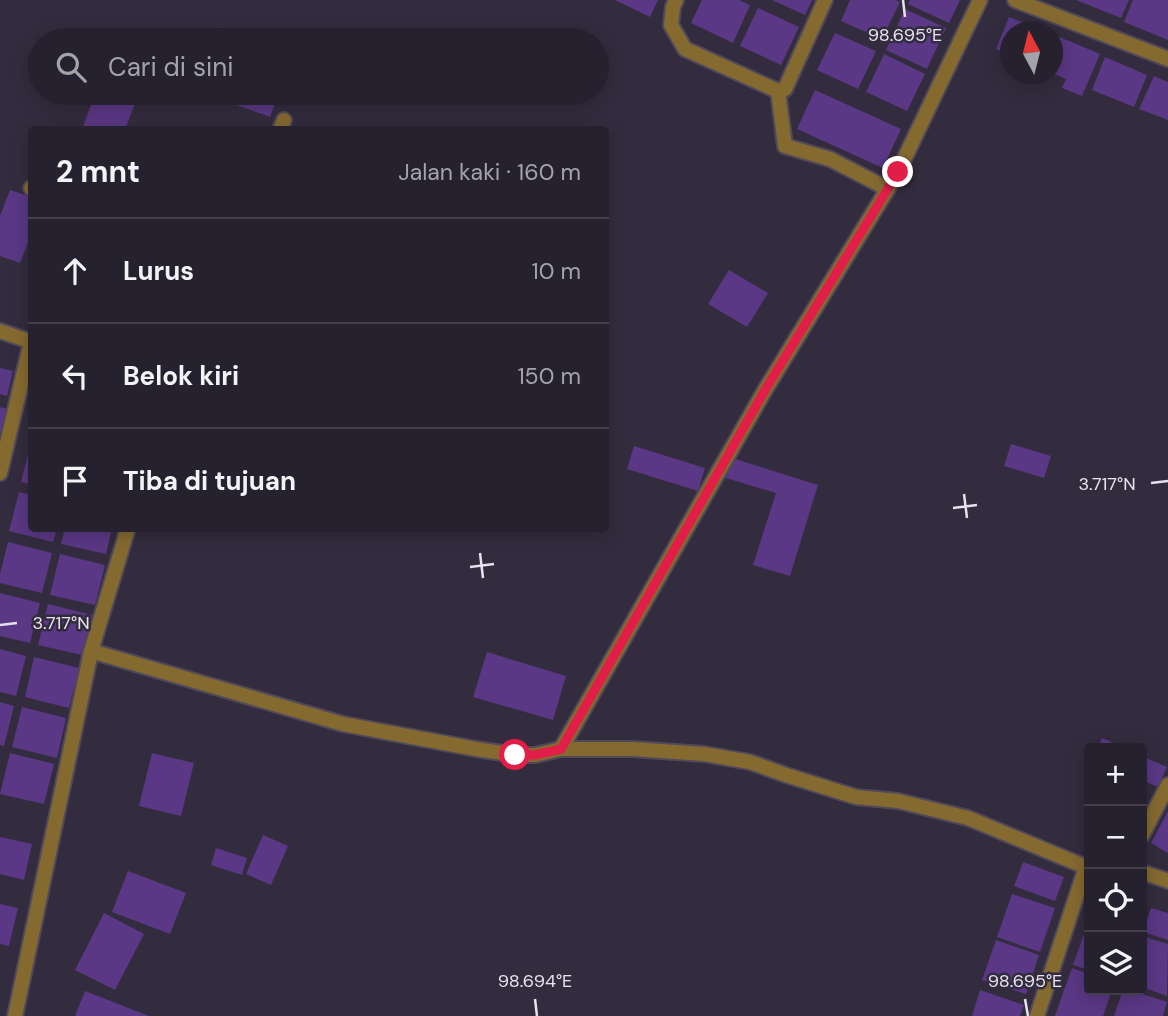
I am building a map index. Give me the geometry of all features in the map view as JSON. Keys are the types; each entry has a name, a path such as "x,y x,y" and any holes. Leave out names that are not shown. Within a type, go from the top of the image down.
{"street":[{"path":"676,0 670,25 685,49 778,91 785,89 825,0"},
{"path":"561,749 765,390 898,172 980,0"},
{"path":"1015,0 1168,59"},
{"path":"778,91 785,146 830,159 888,189"},
{"path":"0,331 28,341"},
{"path":"0,473 28,355"},
{"path":"15,1016 91,651 127,532"},
{"path":"91,651 343,724 477,749 515,755 535,755 561,749 633,749 704,754 750,762 856,797 898,801 968,818 1084,865"},
{"path":"1147,825 1168,785"},
{"path":"1037,1016 1087,869"},
{"path":"1147,874 1168,881"}],"building":[{"path":"615,0 658,0 650,17"},
{"path":"702,0 739,0 750,5 733,43 691,23"},
{"path":"772,0 812,0 805,15"},
{"path":"850,0 900,2 882,39 841,21"},
{"path":"910,0 960,0 949,23 908,4"},
{"path":"1076,0 1129,0 1121,18"},
{"path":"1133,0 1168,0 1168,40 1124,22"},
{"path":"758,8 799,27 781,65 740,46"},
{"path":"905,9 946,28 927,69 886,50"},
{"path":"835,33 876,51 858,89 817,70"},
{"path":"1063,39 1100,54 1082,96 1062,88 1066,79 1063,78"},
{"path":"884,54 925,74 907,111 866,92"},
{"path":"1105,57 1147,75 1134,107 1092,90"},
{"path":"1154,76 1168,82 1168,120 1139,109"},
{"path":"815,90 901,129 883,168 797,129"},
{"path":"91,105 134,105 127,126 83,126"},
{"path":"237,105 274,105 270,117"},
{"path":"10,190 28,196 28,243 20,263 0,256 0,216"},
{"path":"729,270 768,293 747,327 708,304"},
{"path":"0,368 13,371 7,396 0,394"},
{"path":"0,407 8,409 1,438 0,437"},
{"path":"1011,444 1051,456 1044,478 1004,466"},
{"path":"634,446 705,468 698,491 627,469"},
{"path":"28,455 28,483 21,482"},
{"path":"732,458 818,485 790,576 753,565 776,493 726,478"},
{"path":"19,492 28,494 28,532 56,532 53,542 9,531"},
{"path":"64,532 111,532 106,554 61,544"},
{"path":"8,542 52,553 42,593 0,583"},
{"path":"60,554 105,565 95,605 50,595"},
{"path":"0,593 40,603 30,643 0,636"},
{"path":"48,604 92,615 82,655 38,645"},
{"path":"0,649 26,656 16,696 0,692"},
{"path":"487,652 566,676 553,720 473,697"},
{"path":"34,657 79,668 69,708 25,697"},
{"path":"0,702 14,706 4,746 0,745"},
{"path":"22,707 66,718 57,758 12,747"},
{"path":"1102,738 1114,743 1100,743"},
{"path":"10,753 54,764 44,804 0,794"},
{"path":"152,753 194,763 181,816 139,806"},
{"path":"1147,758 1167,767 1158,787 1147,782"},
{"path":"1168,811 1168,853 1151,843"},
{"path":"263,835 288,846 271,885 246,874"},
{"path":"0,837 32,844 24,880 0,874"},
{"path":"216,848 247,858 242,875 211,865"},
{"path":"1023,862 1064,877 1055,901 1014,886"},
{"path":"128,871 186,893 170,934 112,912"},
{"path":"1012,894 1055,908 1040,952 997,937"},
{"path":"0,904 18,908 9,946 0,944"},
{"path":"1151,908 1168,913 1168,940 1147,933"},
{"path":"104,913 144,934 115,990 75,970"},
{"path":"1084,934 1084,968 1073,965"},
{"path":"1147,938 1168,944 1167,996 1147,989"},
{"path":"996,940 1039,955 1026,994 982,980"},
{"path":"1072,968 1084,972 1084,995 1110,995 1103,1016 1055,1016"},
{"path":"980,990 1024,1005 1020,1016 972,1016"},
{"path":"85,991 149,1016 75,1016"},
{"path":"1121,995 1145,995 1167,1002 1163,1016 1114,1016"}],"route":[{"path":"515,755 535,755 561,749 765,390 898,172"}]}
